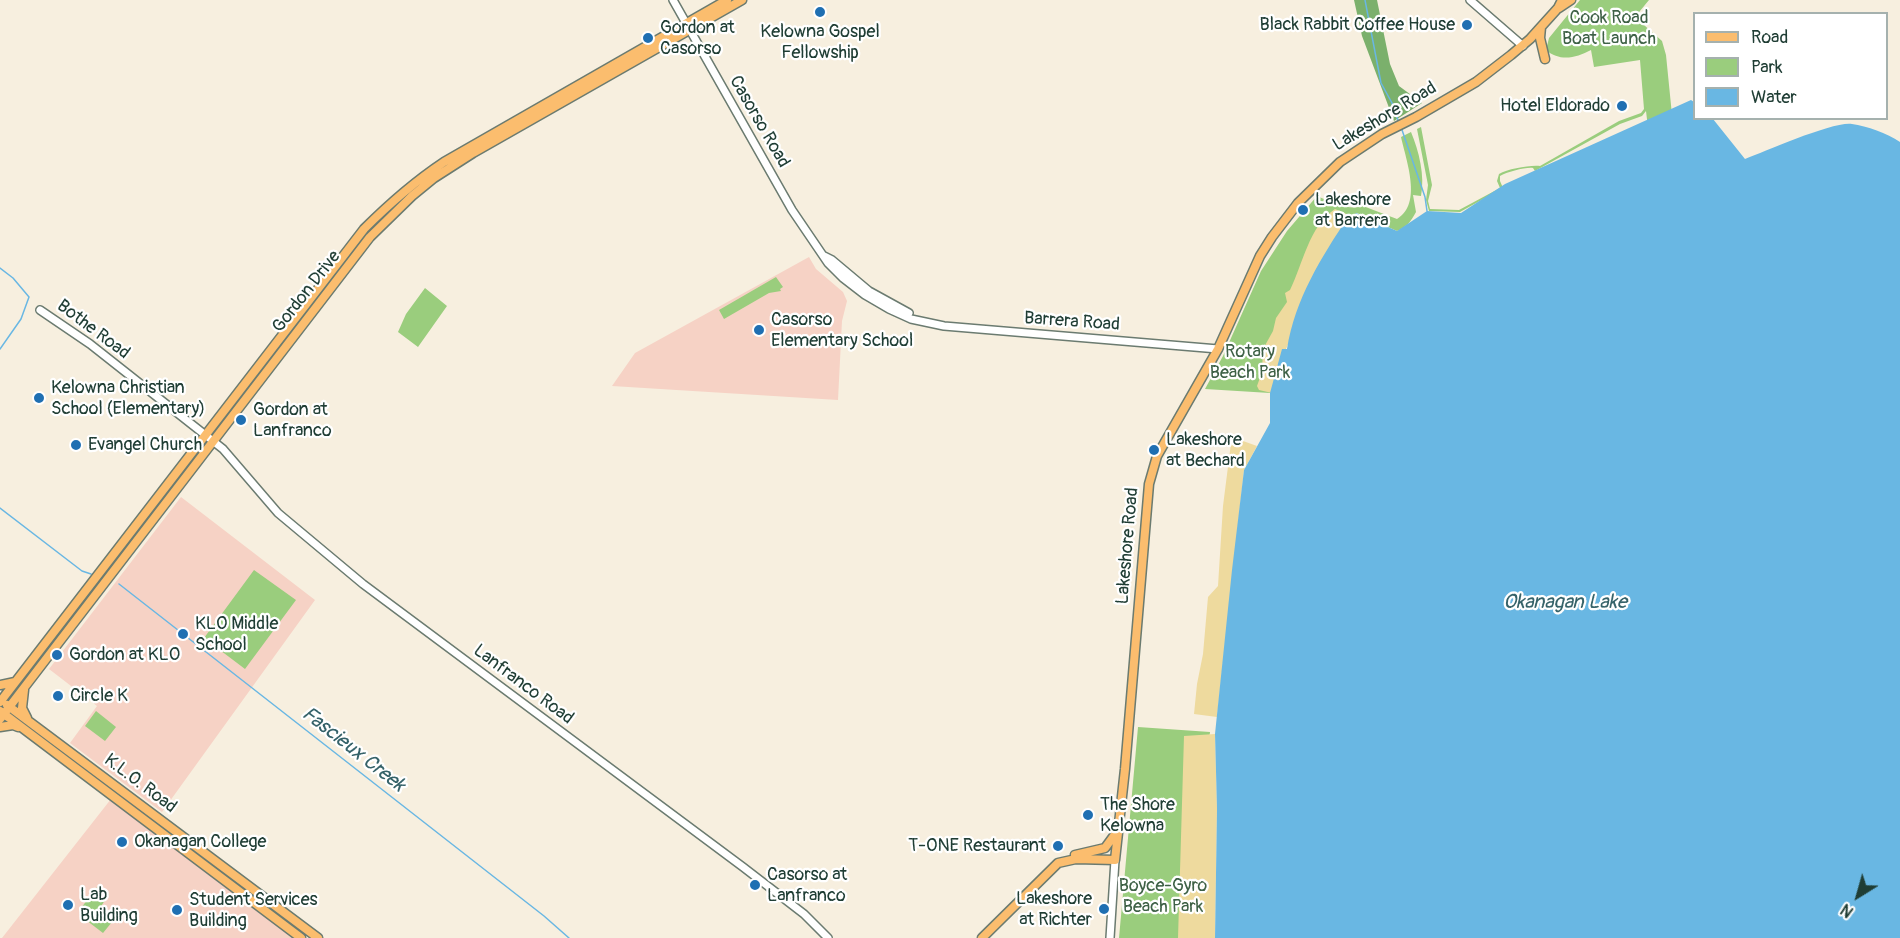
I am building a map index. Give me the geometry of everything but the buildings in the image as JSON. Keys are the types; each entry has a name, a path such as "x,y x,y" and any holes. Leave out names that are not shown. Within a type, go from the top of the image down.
{"main road":[{"name":"Gordon Drive","path":"3,713 370,237 412,195 473,153 688,26 727,0"},
{"name":"Gordon Drive","path":"0,701 364,229 405,190 444,162 688,26 742,0"},
{"name":"Lakeshore Road","path":"1114,860 1149,484 1157,456 1218,349 1260,256 1286,217 1335,167 1382,134 1476,82 1523,46 1560,4 1571,0"},
{"path":"1542,26 1540,38 1545,59"},
{"path":"0,685 16,682"},
{"path":"0,727 25,724 22,708 24,688"},
{"name":"K.L.O. Road","path":"0,701 3,713 25,724 318,938"},
{"name":"K.L.O. Road","path":"25,724 301,938"},
{"path":"982,938 1058,863 1068,857 1105,848 1118,831"},
{"path":"1058,863 1076,859 1114,860"}],"street":[{"name":"Casorso Road","path":"673,0 792,210 824,256 832,260 867,293"},
{"path":"1470,0 1523,46"},
{"name":"Barrera Road","path":"867,293 924,322 1014,333 1114,339 1218,349"},
{"name":"Bothe Road","path":"40,310 90,344 213,441"},
{"name":"Lanfranco Road","path":"213,441 223,449 278,513 363,584 743,867 804,914 828,938"},
{"path":"1110,938 1114,860"}],"shaded area":[{"name":"Casorso Elementary School","path":"809,257 816,269 843,292 847,301 842,321 838,400 612,386 635,353"},
{"name":"KLO Middle School","path":"181,497 315,600 162,812 70,743 97,706 49,669"},
{"name":"Okanagan College","path":"111,799 293,938 2,938"}],"green space":[{"path":"1354,0 1377,0 1390,64 1399,86 1422,103 1394,121 1362,36"},
{"name":"Cook Road Boat Launch","path":"1580,0 1649,0 1635,17 1662,41 1666,55 1676,155 1652,161 1646,111 1642,116 1620,124 1535,171 1533,168 1526,168 1500,176 1503,188 1460,212 1429,211 1426,200 1428,185 1417,129 1421,127 1432,185 1428,201 1430,209 1459,210 1500,188 1497,181 1499,174 1508,170 1540,166 1619,121 1641,113 1644,109 1640,60 1594,67 1591,50 1568,58 1551,54 1546,50 1549,38"},
{"name":"Rotary Beach Park","path":"1411,132 1419,155 1422,180 1421,196 1413,195 1416,212 1410,221 1397,231 1357,213 1289,335 1270,393 1205,389 1223,356 1261,271 1287,231 1317,196 1346,207 1363,206 1397,219 1405,212 1411,193 1411,181 1401,137"},
{"path":"776,277 783,287 781,291 769,293 724,319 719,310"},
{"path":"425,288 447,306 418,347 398,332 406,314"},
{"path":"254,570 296,600 245,669 204,638"},
{"path":"96,711 116,727 105,741 85,726"},
{"name":"Boyce-Gyro Beach Park","path":"1138,727 1210,732 1204,938 1119,938"},
{"path":"98,886 109,894 98,911 112,922 103,933 82,917 86,912 81,908"}],"sand":[{"path":"1335,209 1349,215 1354,221 1284,352 1272,393 1259,390 1257,386 1262,372 1263,349 1273,331 1276,318 1287,302 1285,293 1290,290 1313,235 1326,216"},
{"path":"1243,441 1257,446 1244,470 1217,717 1194,714 1203,654 1208,597 1218,586 1223,506 1231,443"},
{"path":"1215,734 1217,809 1215,938 1178,938 1184,736"}],"water":[{"name":"Okanagan Lake","path":"1691,100 1693,101 1693,120 1714,120 1745,159 1843,124 1870,128 1900,142 1900,938 1215,938 1217,809 1215,734 1232,570 1244,470 1270,423 1270,393 1282,349 1287,349 1296,313 1310,280 1348,217 1352,219 1356,213 1397,231 1427,211 1461,213 1505,184"}],"waterway":[{"path":"1365,0 1381,83 1392,103 1399,123"},
{"path":"1401,127 1425,197 1427,211"},
{"name":"Fascieux Creek","path":"0,268 13,278 29,297 21,319 0,349"},
{"name":"Fascieux Creek","path":"0,508 82,571 91,574"},
{"name":"Fascieux Creek","path":"119,584 544,916 569,938"}],"place":[{"name":"Kelowna Gospel Fellowship","path":"820,12"},
{"name":"Black Rabbit Coffee House","path":"1467,25"},
{"name":"Gordon at Casorso","path":"648,38"},
{"name":"Hotel Eldorado","path":"1622,106"},
{"name":"Lakeshore at Barrera","path":"1303,210"},
{"name":"Casorso Elementary School","path":"759,330"},
{"name":"Kelowna Christian School (Elementary)","path":"39,398"},
{"name":"Gordon at Lanfranco","path":"241,420"},
{"name":"Evangel Church","path":"76,445"},
{"name":"Lakeshore at Bechard","path":"1154,450"},
{"name":"KLO Middle School","path":"183,634"},
{"name":"Gordon at KLO","path":"57,655"},
{"name":"Circle K","path":"58,696"},
{"name":"The Shore Kelowna","path":"1088,815"},
{"name":"Okanagan College","path":"122,842"},
{"name":"T-ONE Restaurant","path":"1058,846"},
{"name":"Casorso at Lanfranco","path":"755,885"},
{"name":"Lab Building","path":"68,905"},
{"name":"Lakeshore at Richter","path":"1104,909"},
{"name":"Student Services Building","path":"177,910"}]}
